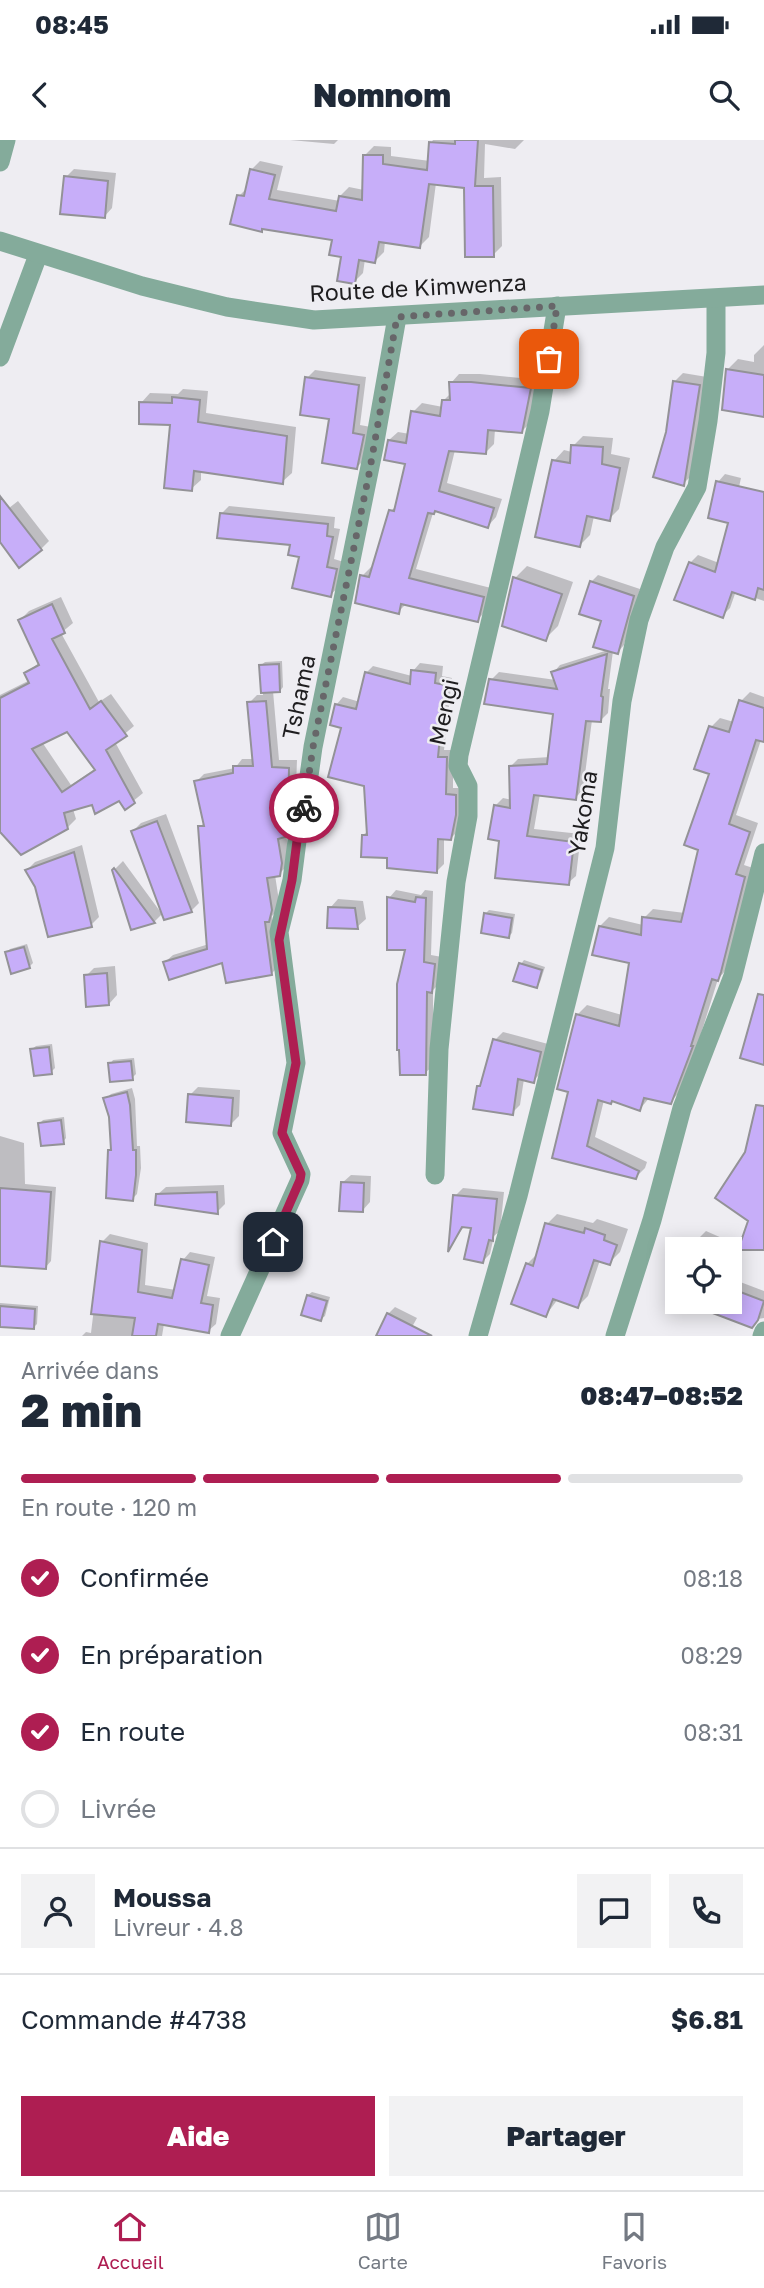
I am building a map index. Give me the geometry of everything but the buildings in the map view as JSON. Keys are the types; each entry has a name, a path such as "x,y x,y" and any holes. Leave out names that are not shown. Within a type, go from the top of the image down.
{"street":[{"path":"0,162 6,140"},
{"name":"Route de Kimwenza","path":"0,241 142,286 227,307 322,321 764,295"},
{"path":"0,357 38,255"},
{"name":"Yakoma","path":"478,1336 518,1196 605,848 622,701 639,620 665,547 697,487 716,353 716,299"},
{"name":"Mengi","path":"435,1175 439,1049 456,882 468,816 468,786 458,766 459,755 540,411 557,306"},
{"name":"Tshama","path":"230,1336 301,1174 282,1133 296,1063 279,932 292,880 313,747 345,595 397,317"},
{"path":"615,1336 652,1220 682,1108 733,976 764,853"}],"way so far":[{"path":"304,808 313,747 369,474 397,317 557,306 549,359"}],"route":[{"path":"273,1242 301,1174 282,1133 296,1063 279,932 292,880 304,808"}]}
